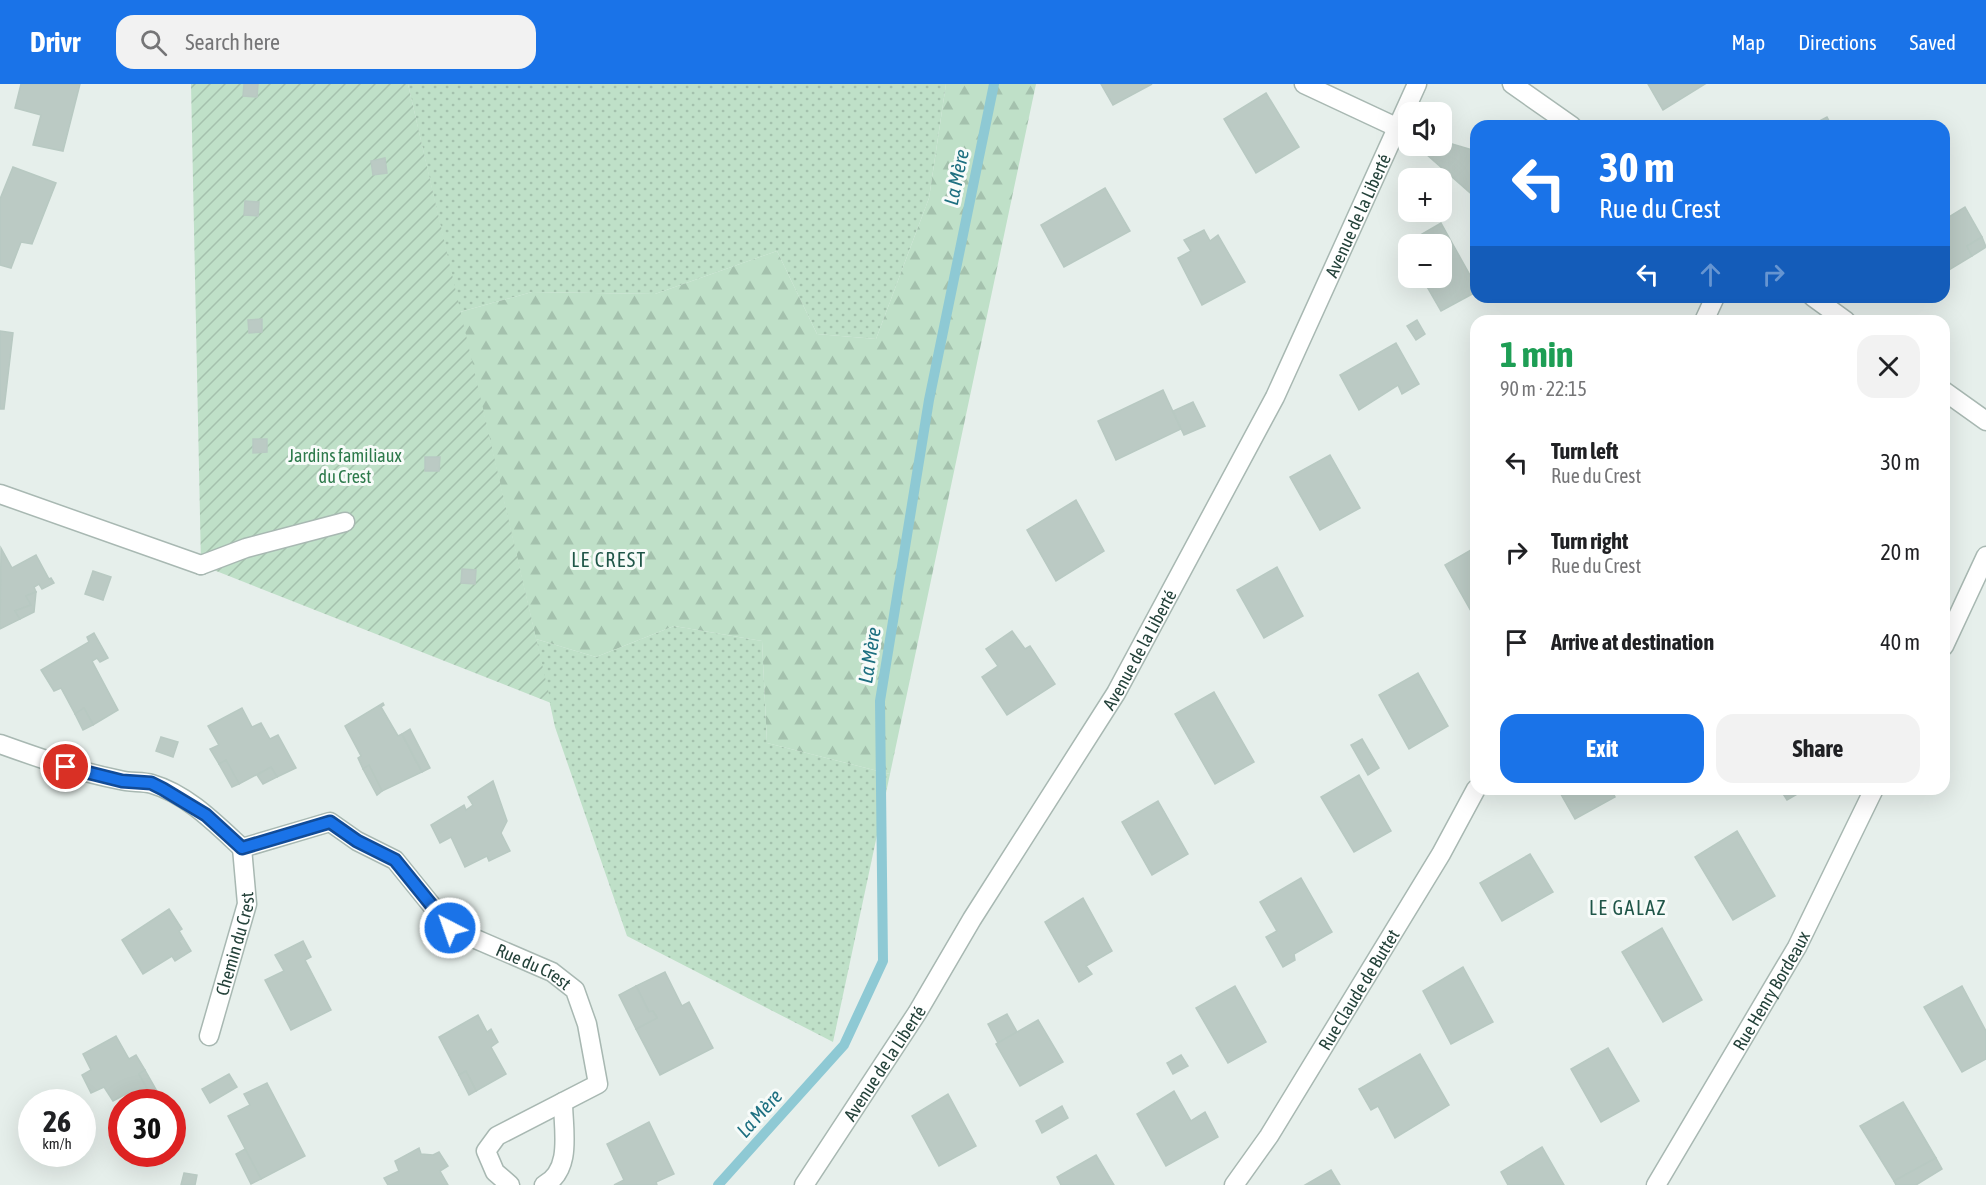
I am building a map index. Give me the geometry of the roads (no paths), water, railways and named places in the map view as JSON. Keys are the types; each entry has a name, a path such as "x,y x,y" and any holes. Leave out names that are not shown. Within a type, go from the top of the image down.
{"street":[{"path":"1304,84 1396,127"},
{"name":"Avenue de la Liberté","path":"804,1185 917,1013 972,920 1116,693 1275,397 1417,84"},
{"path":"1512,84 1563,120"},
{"path":"1821,303 1838,315"},
{"path":"1950,395 1986,422"},
{"path":"0,494 201,565 246,548 345,522"},
{"path":"1950,633 1986,556"},
{"path":"0,744 66,767 122,781 151,783 175,794 206,815 242,848"},
{"name":"Rue Claude de Buttet","path":"1234,1185 1269,1136 1451,838 1473,795"},
{"name":"Rue Henry Bordeaux","path":"1656,1185 1797,947 1871,795"},
{"name":"Rue du Crest","path":"242,848 330,822 357,841 395,860 450,928 552,972 575,990 586,1024 598,1084 563,1102"},
{"name":"Chemin du Crest","path":"209,1036 247,904 242,848"},
{"path":"510,1185 495,1173 486,1151 497,1136 563,1102 564,1163 552,1181 544,1185"}],"waterway":[{"name":"La Mère","path":"718,1185 844,1045 883,961 880,701 929,400 994,84"}],"district":[{"name":"LE CREST","path":"609,559"},
{"name":"LE GALAZ","path":"1628,907"}],"park label":[{"name":"Jardins familiaux du Crest","path":"345,466"}]}
